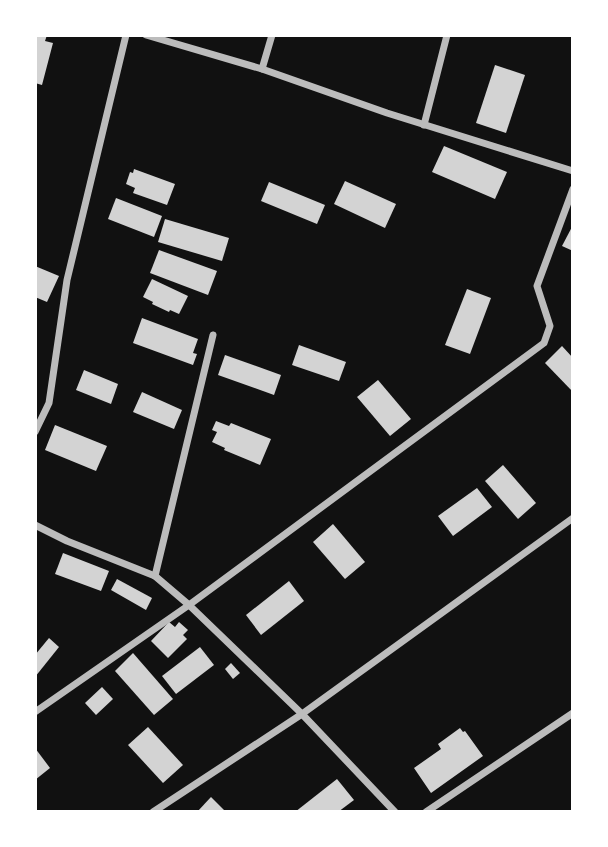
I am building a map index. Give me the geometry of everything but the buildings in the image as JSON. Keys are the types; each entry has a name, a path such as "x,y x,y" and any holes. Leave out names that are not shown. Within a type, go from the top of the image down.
{"street":[{"path":"35,432 49,403 67,279 126,35"},
{"path":"146,35 262,69 424,125 573,171"},
{"path":"262,69 272,35"},
{"path":"424,125 447,35"},
{"path":"35,712 189,605 544,343 551,326 537,286 573,189"},
{"path":"155,576 213,335"},
{"path":"153,812 302,714 573,518"},
{"path":"35,525 67,541 155,576 189,605 302,714 395,812"},
{"path":"426,812 573,713"}]}
